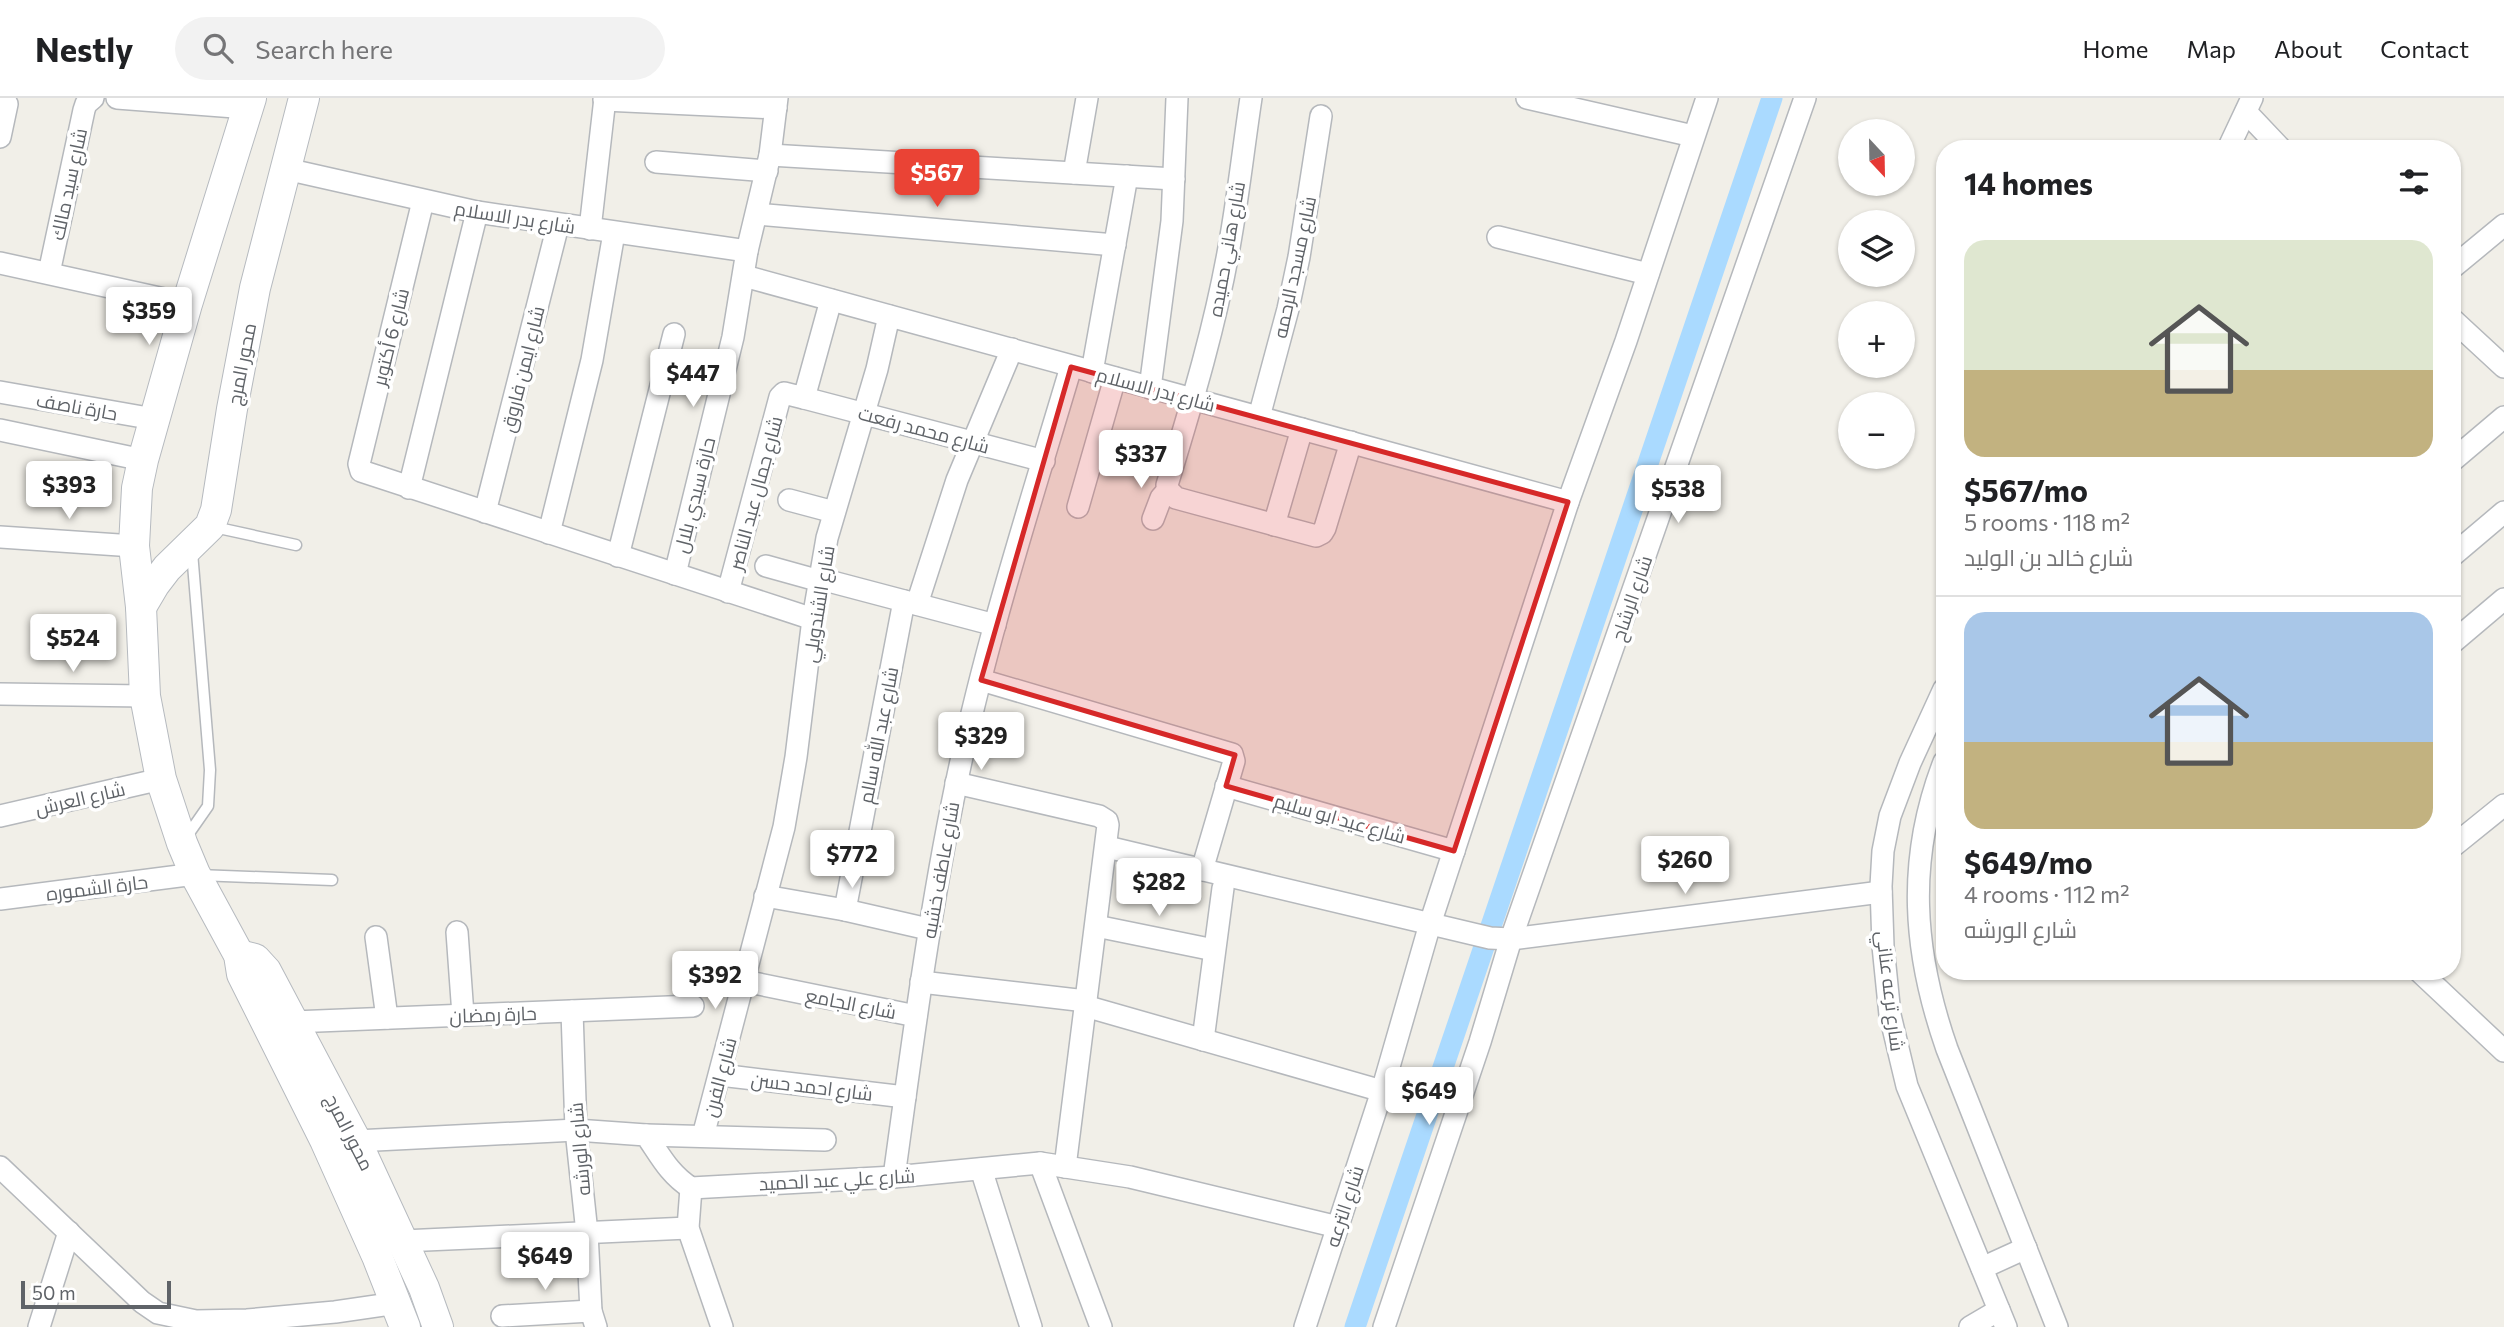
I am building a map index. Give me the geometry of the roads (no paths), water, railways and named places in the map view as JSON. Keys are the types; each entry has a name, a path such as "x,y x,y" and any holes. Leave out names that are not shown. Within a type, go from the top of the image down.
{"main road":[{"name":"محور المرج","path":"141,607 161,577 201,536 216,510 255,288 304,98"},
{"name":"محور المرج","path":"249,103 187,304 137,488 134,547 141,607 145,696 161,779 182,843 195,874 239,955 242,974 325,1140 401,1315"},
{"name":"محور المرج","path":"239,955 255,959 261,965 293,1022 356,1141 424,1288 438,1327"}],"street":[{"name":"شارع سيد مالك","path":"50,273 84,110 93,98"},
{"path":"117,98 249,103"},
{"path":"1074,173 1087,98"},
{"path":"1150,388 1171,221 1177,98"},
{"name":"شارع هاني حميده","path":"1153,519 1161,498 1168,490 1167,485 1212,328 1231,237 1251,98"},
{"path":"1527,98 1693,136"},
{"path":"1430,924 1568,502 1707,98"},
{"name":"شارع الرشاح","path":"1501,939 1805,98"},
{"path":"590,229 605,99 777,103"},
{"name":"حارة سيدي بلال","path":"675,574 733,337 747,251 769,163 777,103"},
{"path":"0,137 7,104"},
{"path":"2232,140 2249,105 2274,140"},
{"name":"شارع مسجد الرحمه","path":"1259,417 1299,257 1321,116"},
{"path":"656,162 1074,173 1174,179"},
{"name":"شارع بدر الاسلام","path":"286,169 477,212 747,251"},
{"name":"شارع عاطف خشبه","path":"894,1177 928,929 956,783 995,625 1044,460 1082,370 1115,245 1127,176"},
{"name":"شارع 6 أكتوبر","path":"410,488 361,471 359,464 423,201"},
{"path":"477,212 410,488 813,620"},
{"path":"757,214 1115,245"},
{"name":"شارع ايمن فاروق","path":"485,512 558,225"},
{"path":"2461,261 2504,225"},
{"path":"549,533 592,360 614,233"},
{"path":"1498,237 1648,274"},
{"path":"0,263 187,304"},
{"name":"شارع بدر الاسلام","path":"744,276 1568,502"},
{"name":"شارع جمال عبد الناصر","path":"728,592 780,397 784,393 804,398 831,300"},
{"name":"شارع الشندويلي","path":"765,896 791,792 813,620 834,512 877,369 889,316"},
{"path":"2461,327 2504,367"},
{"path":"618,556 674,334"},
{"name":"شارع عبد الله سالم","path":"845,910 910,602 1012,349"},
{"path":"1078,508 1115,378"},
{"name":"حارة ناصف","path":"0,392 154,419"},
{"name":"شارع محمد رفعت","path":"804,398 1044,460"},
{"path":"2461,453 2504,417"},
{"path":"1275,525 1302,429"},
{"path":"0,430 143,460"},
{"path":"1168,490 1176,498 1316,536 1322,533 1351,442"},
{"path":"789,500 834,512"},
{"path":"2461,548 2504,512"},
{"path":"0,537 134,547"},
{"path":"766,566 995,625"},
{"path":"2461,635 2504,599"},
{"path":"981,680 1232,754 1234,761 1202,870"},
{"path":"0,694 145,696"},
{"name":"شارع ترعه عناني","path":"1936,706 1890,816 1883,852 1883,946 1890,1016 1907,1086 2003,1319"},
{"name":"شارع العرش","path":"0,816 161,779"},
{"path":"956,783 1103,818 1108,825 1065,1167"},
{"name":"شارع عيد ابو سليم","path":"1226,786 1454,851"},
{"name":"شارع ترعه عناني","path":"1936,790 1926,824 1919,870 1918,916 1922,961 1932,1006 2057,1327"},
{"path":"2461,840 2504,805"},
{"path":"1107,847 1501,939 1881,892"},
{"name":"حارة الشموره","path":"0,899 195,874"},
{"path":"1203,1040 1223,888"},
{"path":"765,896 845,910 928,929"},
{"name":"شارع الفرن","path":"703,1136 765,896"},
{"name":"شارع الترعه","path":"1305,1327 1382,1091 1430,924"},
{"path":"1096,926 1214,950"},
{"path":"457,932 463,1015"},
{"path":"376,937 387,1018"},
{"path":"1384,1327 1480,1042 1501,939"},
{"path":"2429,980 2504,1051"},
{"name":"شارع الجامع","path":"744,981 916,1016"},
{"path":"921,982 1085,1003 1382,1091"},
{"name":"حارة رمضان","path":"293,1022 693,1006"},
{"name":"شارع الورشه","path":"572,1011 576,1130 594,1319"},
{"name":"شارع احمد حسن","path":"720,1074 905,1097"},
{"path":"356,1141 576,1130 646,1135 825,1140"},
{"path":"646,1135 676,1178 691,1188 688,1228 722,1327"},
{"path":"1040,1163 1101,1327"},
{"name":"شارع علي عبد الحميد","path":"691,1188 894,1177 1040,1163 1130,1177 1338,1227"},
{"path":"0,1167 142,1302 177,1323 336,1320 401,1315"},
{"path":"981,1169 1031,1327"},
{"path":"402,1241 688,1228"},
{"path":"39,1327 69,1233"},
{"path":"1982,1268 2026,1248"},
{"path":"502,1316 594,1319"},
{"path":"1970,1327 2003,1319"}],"lane":[{"path":"182,843 208,806 210,770 201,536 296,545"},
{"path":"195,874 332,880"}],"waterway":[{"path":"1355,1327 1772,98"}]}
